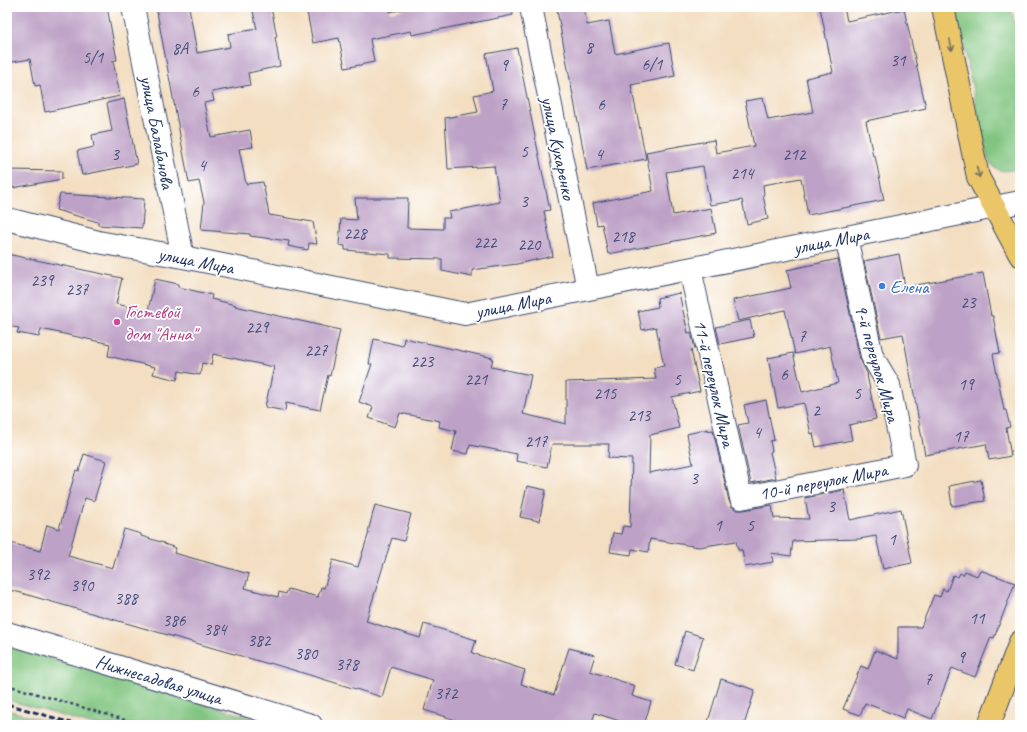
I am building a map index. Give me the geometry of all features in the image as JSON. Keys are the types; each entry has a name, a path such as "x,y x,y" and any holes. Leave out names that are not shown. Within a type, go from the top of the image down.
{"main road":[{"path":"943,7 978,177 1020,255"},
{"path":"989,725 1020,642"}],"street":[{"name":"улица Балабанова","path":"133,7 183,257"},
{"name":"улица Кухаренко","path":"530,7 588,289"},
{"name":"улица Мира","path":"7,219 98,242 183,257 465,314 1020,202"},
{"name":"9-й переулок Мира","path":"846,237 872,356 889,386 905,465"},
{"name":"11-й переулок Мира","path":"690,269 741,498"},
{"name":"10-й переулок Мира","path":"741,498 905,465"},
{"name":"Нижнесадовая улица","path":"7,633 311,725"}],"path":[{"path":"7,685 142,725"}],"green space":[{"path":"955,7 1011,7 1020,49 1020,169 998,170 988,160"},
{"path":"7,646 276,725 94,725 7,700"},
{"path":"7,710 60,725 14,725 7,723"}],"building":[{"path":"7,7 107,7 117,60 113,61 120,96 45,112 40,85 35,86 30,59 7,63"},
{"path":"156,7 189,7 197,53 230,47 228,34 257,29 252,7 271,7 277,37 275,37 280,66 248,73 250,85 212,92 214,101 204,103 211,137 250,130 253,147 239,149 246,184 263,182 269,215 313,222 317,244 309,243 308,250 288,246 289,241 250,236 250,234 201,230 204,202 199,181 189,183"},
{"path":"306,7 389,7 390,12 415,7 512,7 513,15 412,35 411,31 370,39 374,62 345,68 339,38 313,43"},
{"path":"569,7 584,7 587,25 609,21 615,54 669,43 675,76 631,85 646,159 587,170 557,10"},
{"path":"820,7 844,7 847,21 904,9 926,108 866,121 884,200 808,215 801,178 763,185 763,195 768,219 747,224 742,200 710,205 703,166 666,172 673,215 711,208 716,233 608,254 602,224 597,225 593,203 653,191 646,152 714,140 716,153 754,146 745,101 763,98 768,120 813,112 806,78 833,72"},
{"path":"517,48 550,210 544,211 553,256 517,264 472,270 472,277 442,271 442,259 390,258 390,254 345,250 345,246 339,245 341,219 357,220 355,198 408,198 407,228 443,229 443,218 450,218 449,212 500,202 494,166 448,169 445,118 478,112 474,95 493,91 486,54"},
{"path":"124,99 137,164 82,175 77,151 94,147 92,135 112,131 107,103"},
{"path":"7,170 62,171 62,179 7,189"},
{"path":"60,194 144,199 142,228 98,225 98,222 56,210"},
{"path":"7,254 122,278 116,304 148,311 155,279 178,284 178,287 212,295 211,299 236,305 235,306 340,330 330,376 328,375 320,410 286,403 285,411 265,407 274,367 213,354 211,365 202,363 200,375 179,371 177,380 153,374 155,367 108,356 110,344 41,329 39,337 17,333 19,328 7,326"},
{"path":"899,254 905,287 983,273 1000,353 993,354 1004,410 1006,410 1010,427 1006,428 1011,456 989,460 986,444 925,455 903,334 881,338 864,261"},
{"path":"838,259 860,359 868,375 876,419 849,425 852,440 816,447 813,433 811,434 804,403 778,408 768,358 793,353 802,392 838,383 830,346 795,354 785,310 738,321 733,300 791,288 787,270"},
{"path":"679,293 688,333 691,332 695,349 691,350 700,391 672,397 679,428 650,435 649,473 693,464 687,434 708,429 708,431 713,430 729,501 732,507 737,510 743,510 772,505 774,518 809,519 805,498 844,490 850,520 901,509 912,563 883,569 876,536 859,539 793,541 791,556 771,553 773,562 745,567 742,550 738,550 736,541 699,547 650,539 648,552 632,549 631,555 610,552 613,533 621,534 623,526 630,527 632,459 608,458 609,444 552,444 547,467 516,461 517,454 470,445 468,454 452,451 456,431 439,427 440,421 400,413 395,427 369,418 373,407 359,402 372,364 369,364 374,339 403,346 404,338 493,358 491,367 531,375 523,414 566,424 566,382 656,379 654,368 664,366 656,327 642,330 638,311 658,307 657,298"},
{"path":"750,320 754,337 720,344 716,327"},
{"path":"766,400 774,440 770,441 772,451 770,452 776,478 751,483 738,425 748,423 744,405"},
{"path":"84,454 106,461 94,501 85,498 68,556 113,568 124,529 176,548 174,553 249,574 245,588 278,597 279,592 286,594 288,589 318,597 321,587 324,588 333,560 358,567 369,532 375,505 411,514 404,541 392,538 366,621 420,638 424,624 476,640 472,653 525,670 521,684 554,695 569,648 595,655 590,671 635,686 632,696 651,702 644,725 632,725 595,713 591,725 472,725 424,710 433,680 391,667 382,697 270,663 269,664 7,589 7,542 40,551 47,525 59,529 76,470 79,471"},
{"path":"981,480 985,501 952,506 949,486"},
{"path":"527,486 546,490 539,521 520,517"},
{"path":"980,570 1015,583 994,638 991,637 975,677 952,668 932,719 907,709 903,718 865,703 860,715 843,709 861,666 868,669 875,650 898,659 898,627 921,627 934,595 940,597 943,589 947,591 953,575 958,577 960,573 963,575 965,571 977,576"},
{"path":"685,631 703,637 693,670 675,664"},
{"path":"721,679 755,690 744,725 707,725"}],"railway":[{"path":"7,704 78,725"}],"place":[{"name":"Елена","path":"882,286"},
{"name":"Гостевой дом \"Анна\"","path":"117,322"}]}
